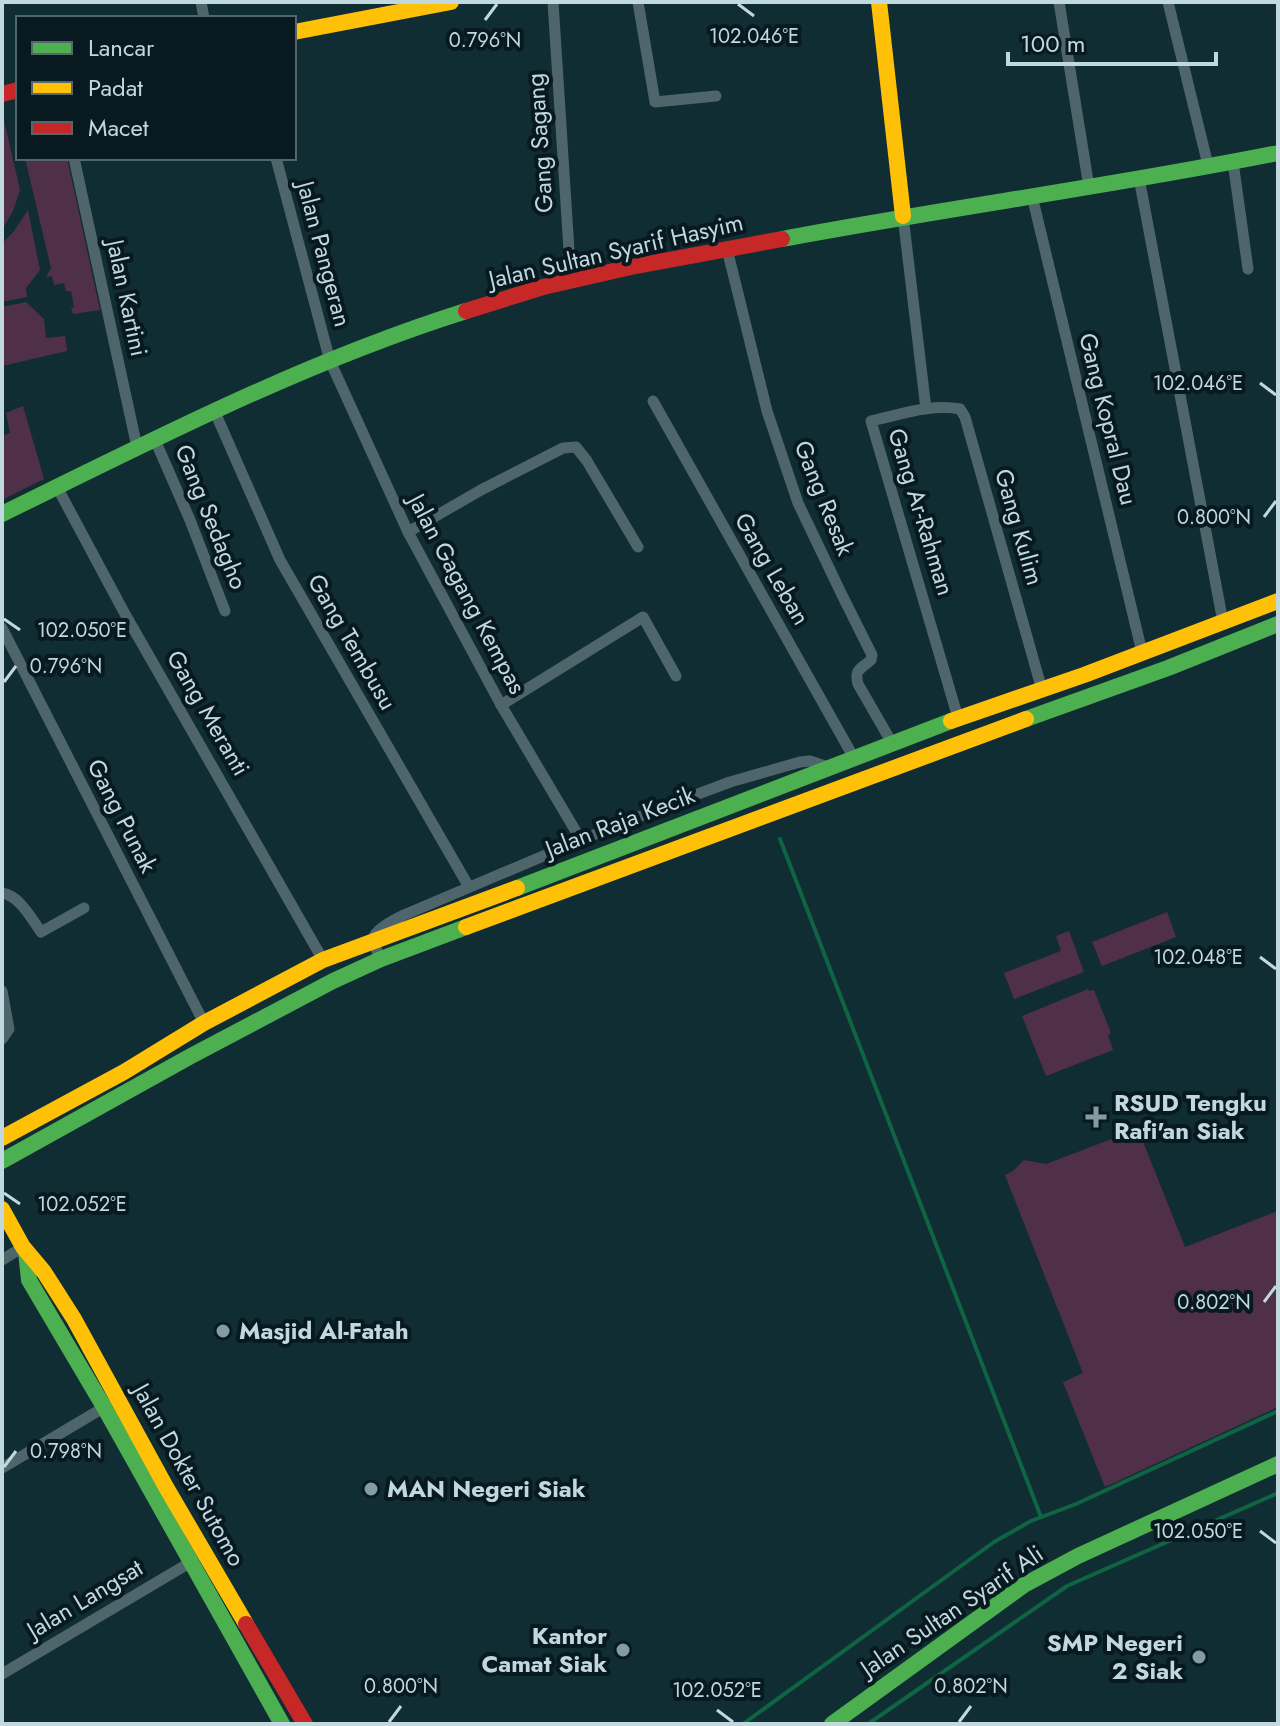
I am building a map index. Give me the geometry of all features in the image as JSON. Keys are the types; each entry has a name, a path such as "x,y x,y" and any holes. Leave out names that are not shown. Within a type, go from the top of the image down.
{"main road":[{"path":"296,32 410,6 451,2"},
{"path":"879,2 903,216"},
{"name":"Jalan Sultan Syarif Hasyim","path":"2,514 214,410 330,361 438,320 543,287 903,216 1278,153"},
{"name":"Jalan Raja Kecik","path":"2,1161 128,1079 204,1023 323,960 958,718 1042,690 1278,601"},
{"name":"Jalan Raja Kecik","path":"2,1138 381,959 1168,668 1278,624"},
{"name":"Jalan Dokter Sutomo","path":"2,1209 25,1250 29,1280 166,1487 305,1724"},
{"name":"Jalan Dokter Sutomo","path":"111,1403 191,1562 282,1724"},
{"name":"Jalan Sultan Syarif Ali","path":"832,1724 1024,1585 1078,1556 1278,1464"}],"street":[{"name":"Gang Sagang","path":"553,2 571,281"},
{"path":"638,2 655,102 716,96"},
{"path":"1059,2 1089,187"},
{"path":"1168,2 1208,165"},
{"name":"Jalan Kartini","path":"74,160 137,447"},
{"name":"Jalan Pangeran","path":"277,160 330,361"},
{"path":"1233,162 1248,269"},
{"path":"1139,178 1223,622"},
{"name":"Gang Kopral Dau","path":"1032,196 1142,652"},
{"name":"Gang Ar-Rahman","path":"903,216 926,409 871,421 958,718"},
{"name":"Gang Resak","path":"727,249 767,411 798,503 872,655 871,660 857,671 858,684 892,743"},
{"name":"Jalan Gagang Kempas","path":"330,361 408,532 501,705 581,840"},
{"name":"Gang Leban","path":"653,401 854,758"},
{"name":"Gang Kulim","path":"926,409 951,407 960,409 965,417 1042,690"},
{"name":"Gang Tembusu","path":"214,410 280,560 469,887"},
{"name":"Gang Sedagho","path":"155,440 225,611"},
{"path":"408,532 563,448 576,447 638,547"},
{"name":"Gang Meranti","path":"57,487 125,614 323,960"},
{"path":"501,705 643,617 676,676"},
{"name":"Gang Punak","path":"2,628 204,1023"},
{"path":"381,959 373,941 378,932 394,920 469,887 730,782 787,764 810,761 831,767"},
{"path":"2,893 16,900 41,932 84,908"},
{"path":"2,991 9,1029 2,1039"},
{"path":"2,1260 25,1250"},
{"path":"2,1468 111,1403"},
{"name":"Jalan Langsat","path":"2,1674 191,1562"}],"shaded area":[{"path":"2,112 20,190 2,230"},
{"path":"25,160 67,160 100,310 73,314 71,291 66,291 64,283 54,285 52,276 46,277 51,268"},
{"path":"28,210 40,270 26,288 27,297 2,302 2,244"},
{"path":"26,302 44,319 46,338 65,336 67,351 2,366 2,307"},
{"path":"23,406 44,479 2,500 2,436 10,433 6,413"},
{"path":"1167,912 1176,937 1102,966 1092,942"},
{"path":"1069,931 1084,972 1014,999 1004,973 1061,951 1056,936"},
{"path":"1088,989 1094,990 1111,1033 1108,1035 1113,1050 1046,1076 1022,1016"},
{"path":"1138,1129 1185,1247 1278,1211 1278,1407 1105,1487 1063,1382 1083,1373 1005,1175 1024,1160 1046,1164"}],"waterway":[{"path":"780,839 1041,1517"},
{"path":"743,1724 994,1542 1031,1521 1076,1504 1278,1411"},
{"path":"868,1724 1067,1586 1278,1493"}],"traffic: fast":[{"path":"782,239 1278,153"},
{"path":"2,514 288,378 406,331 466,311"},
{"path":"1026,719 1278,624"},
{"path":"517,888 951,721"},
{"path":"2,1161 333,981 466,927"},
{"path":"26,1252 29,1280 282,1724"},
{"path":"832,1724 1024,1585 1078,1556 1278,1464"}],"traffic: slow":[{"path":"296,32 451,2"},
{"path":"879,2 903,216"},
{"path":"951,721 1084,675 1278,601"},
{"path":"466,927 1026,719"},
{"path":"2,1138 124,1072 204,1023 323,960 517,888"},
{"path":"2,1209 23,1247 44,1272 74,1319 246,1624"}],"traffic: jam":[{"path":"2,94 16,90"},
{"path":"466,311 543,287 782,239"},
{"path":"246,1624 305,1724"}],"place":[{"name":"RSUD Tengku Rafi'an Siak","path":"1096,1117"},
{"name":"Masjid Al-Fatah","path":"223,1331"},
{"name":"MAN Negeri Siak","path":"371,1489"},
{"name":"Kantor Camat Siak","path":"623,1650"},
{"name":"SMP Negeri 2 Siak","path":"1199,1657"}]}
